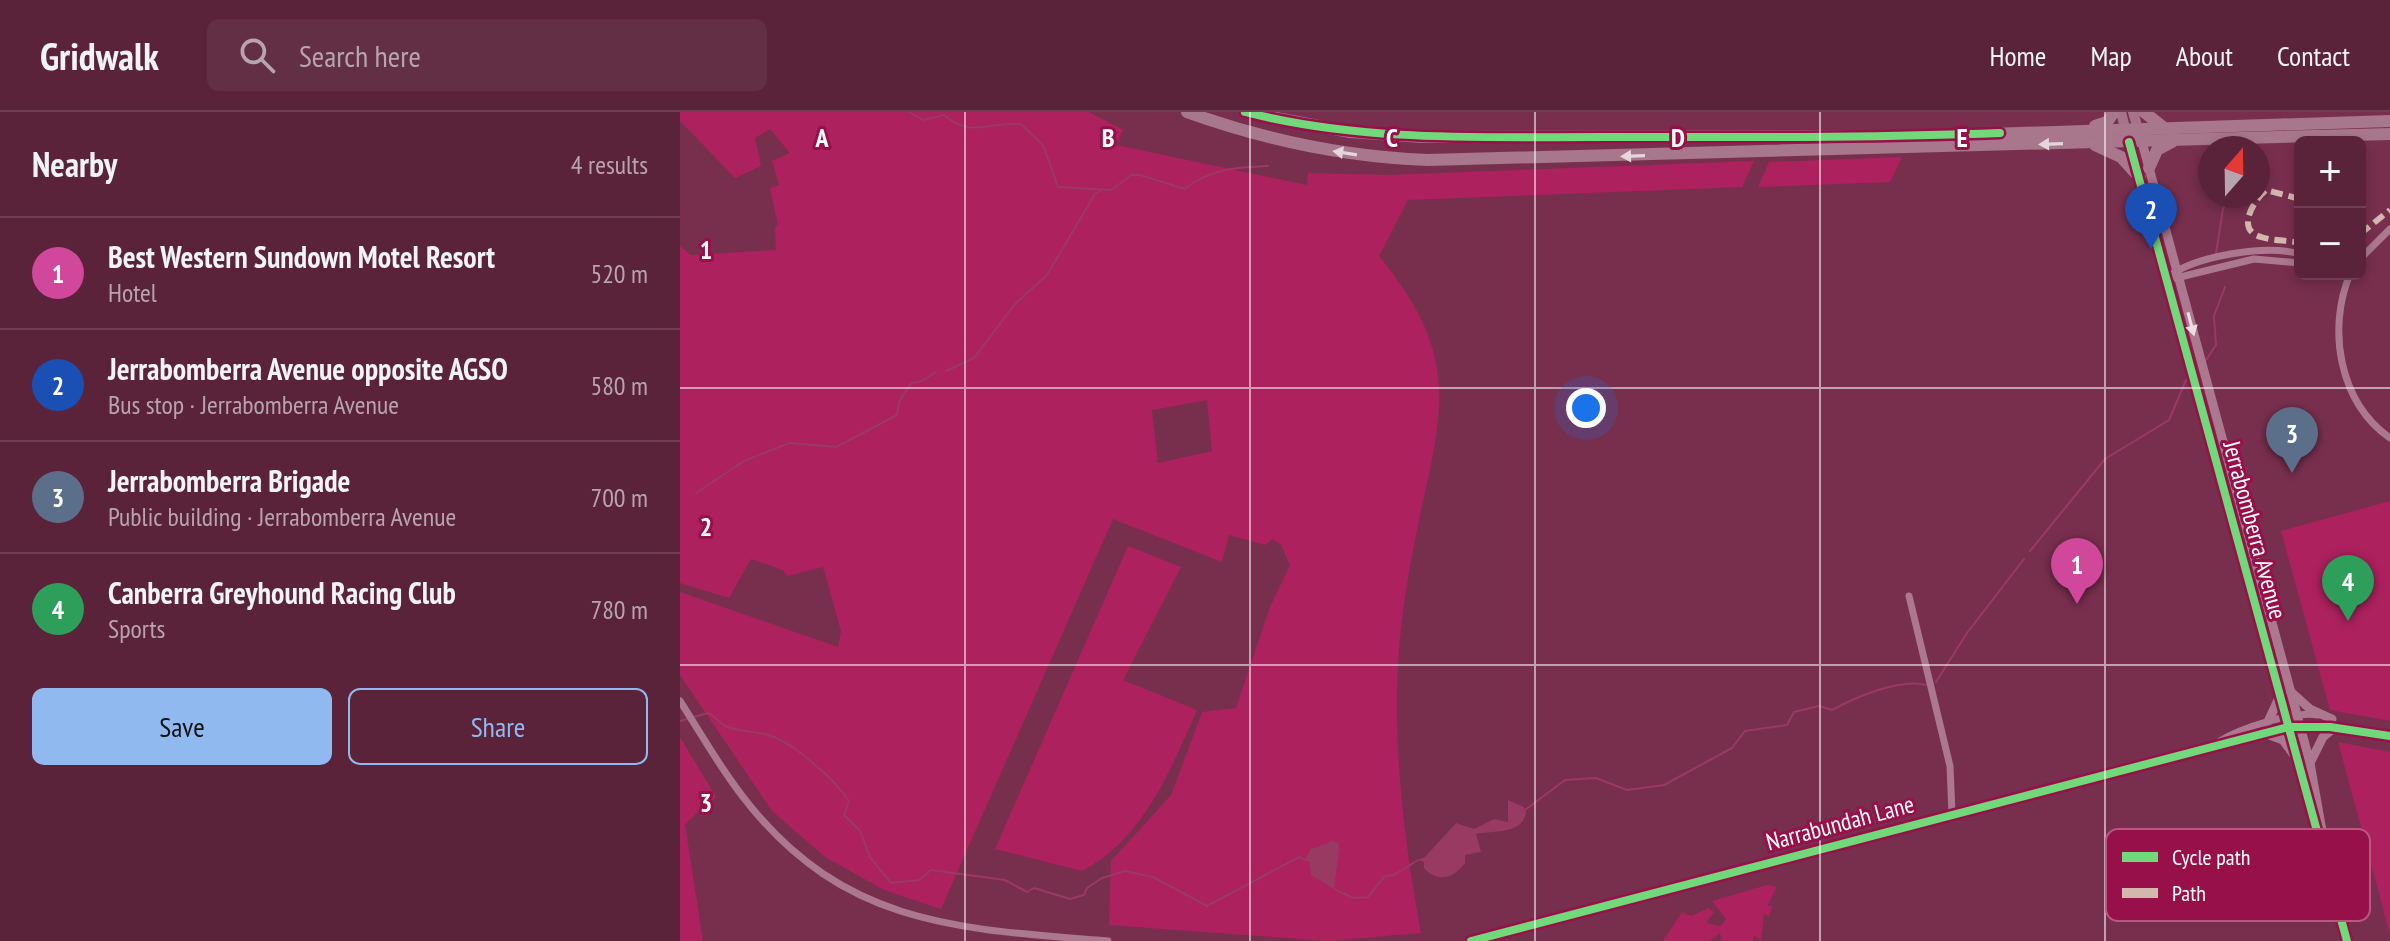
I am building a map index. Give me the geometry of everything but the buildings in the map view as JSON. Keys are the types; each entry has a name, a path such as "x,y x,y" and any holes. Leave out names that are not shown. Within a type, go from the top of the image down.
{"main road":[{"path":"1187,112 1287,142 1403,159 2084,143 2165,127 2390,121"},
{"path":"1245,112 1317,127 1385,135 1766,138 2052,132 2134,135 2175,141 2390,134"},
{"path":"2052,132 2104,123 2114,112"},
{"name":"Jerrabomberra Avenue","path":"2121,112 2134,135"},
{"name":"Jerrabomberra Avenue","path":"2133,112 2134,135"},
{"path":"2144,112 2165,127"},
{"path":"1766,138 1767,152"},
{"path":"2084,143 2115,153 2144,173 2157,150 2175,141"}],"street":[{"name":"Jerrabomberra Avenue","path":"2134,135 2166,278 2279,698 2310,763 2324,829"},
{"name":"Jerrabomberra Avenue","path":"2144,173 2177,274 2288,688 2296,758 2316,829"},
{"path":"2366,253 2390,229"},
{"path":"2166,278 2254,250 2294,253"},
{"path":"2177,274 2254,259 2294,262"},
{"path":"2348,280 2338,326 2346,376 2360,407 2390,438"},
{"path":"2171,297 2182,294"},
{"path":"1909,596 1950,766 1952,814"},
{"path":"2288,688 2310,709 2334,723 2310,763"},
{"path":"2279,698 2265,729 2283,740 2296,758"},
{"path":"680,701 730,778 762,820 809,864 849,890 893,910 935,923 1108,941"},
{"name":"Narrabundah Lane","path":"1471,941 2218,742 2232,743 2292,721 2334,723 2390,736"},
{"name":"Jerrabomberra Avenue","path":"2342,921 2347,941"}],"shaded area":[{"path":"680,112 1089,112 1123,130 1116,145 1307,185 1308,173 1389,175 1754,161 1742,187 1408,200 1379,256 1422,320 1433,349 1438,378 1436,438 1408,580 1397,685 1401,792 1421,933 1328,941 1109,925 1111,861 1171,795 1202,712 1236,708 1270,607 1290,565 1281,545 1273,539 1265,545 1229,535 1222,562 1113,519 941,909 884,890 825,857 772,811 680,675 680,592 838,647 841,631 823,567 787,576 783,570 751,559 729,598 680,583 680,246 691,255 776,250 775,227 778,226 770,188 779,185 772,161 790,153 770,129 755,138 761,166 735,178 680,121","holes":["1207,400 1212,451 1158,463 1152,410"]},
{"path":"1902,157 1890,182 1758,187 1769,162"},
{"path":"2390,501 2390,721 2330,710 2281,531"},
{"path":"1128,546 1181,567 1123,680 1197,710 1187,733 1153,801 1138,822 1103,858 1082,871 995,849"},
{"path":"680,737 716,797 685,824 703,941 680,941"},
{"path":"2338,742 2390,752 2390,934 2370,860 2370,829 2362,829"},
{"path":"1508,800 1524,807 1526,813 1523,820 1513,828 1476,834 1481,852 1465,855 1465,863 1456,873 1445,877 1435,876 1424,868 1424,862 1418,860 1425,857 1456,823 1474,829 1494,819 1508,822"},
{"path":"1333,841 1339,844 1334,889 1311,875 1309,862 1305,860 1311,849"},
{"path":"1767,885 1777,887 1767,906 1773,905 1769,916 1764,914 1761,941 1754,935 1753,941 1722,941 1720,933 1710,941 1663,941 1682,912 1691,916 1709,908 1714,912 1706,923 1721,926 1726,919 1712,901"}],"waterway":[{"path":"909,112 923,120 944,115 972,128 1021,124 1043,145 1058,187 1111,190 1132,175 1140,175 1185,189 1214,173 1268,166"},
{"path":"946,371 974,358 1015,304 1047,275 1095,194 1100,191"},
{"path":"2216,253 2224,208"},
{"path":"2206,360 2216,345 2214,316 2225,287"},
{"path":"696,493 744,461 789,443 836,447 897,415 899,402 911,383 920,382 936,372"},
{"path":"2030,551 2105,459 2169,420 2186,380"},
{"path":"1936,682 1967,633 2024,559"},
{"path":"1525,810 1565,780 1596,778 1627,790 1664,785 1732,748 1745,731 1787,725 1794,712 1819,706 1832,710 1891,686 1926,685"},
{"path":"680,721 708,713 725,726 772,736 803,755 849,801 844,815 860,831 870,857 891,883 919,880 931,870 1005,880 1027,892 1034,888 1070,899 1084,895 1087,888 1102,878 1125,871 1153,877 1207,906 1299,857 1305,860"},
{"path":"1334,889 1353,898 1368,897 1385,876 1394,875 1418,860"}],"marked path":[{"path":"2294,197 2266,190 2252,207 2248,222 2253,233 2261,237 2294,242"},
{"path":"2366,229 2390,210"}],"cycle path":[{"path":"1245,112 1333,129 1422,136 1800,137 2000,133"},
{"path":"2129,142 2316,829"},
{"path":"1471,941 2288,727 2330,727 2390,736"},
{"path":"2342,921 2347,941"}],"place":[{"name":"Jerrabomberra Avenue opposite AGSO","path":"2151,249"},
{"name":"Jerrabomberra Brigade","path":"2292,473"},
{"name":"Best Western Sundown Motel Resort","path":"2077,604"},
{"name":"Canberra Greyhound Racing Club","path":"2348,621"}]}
